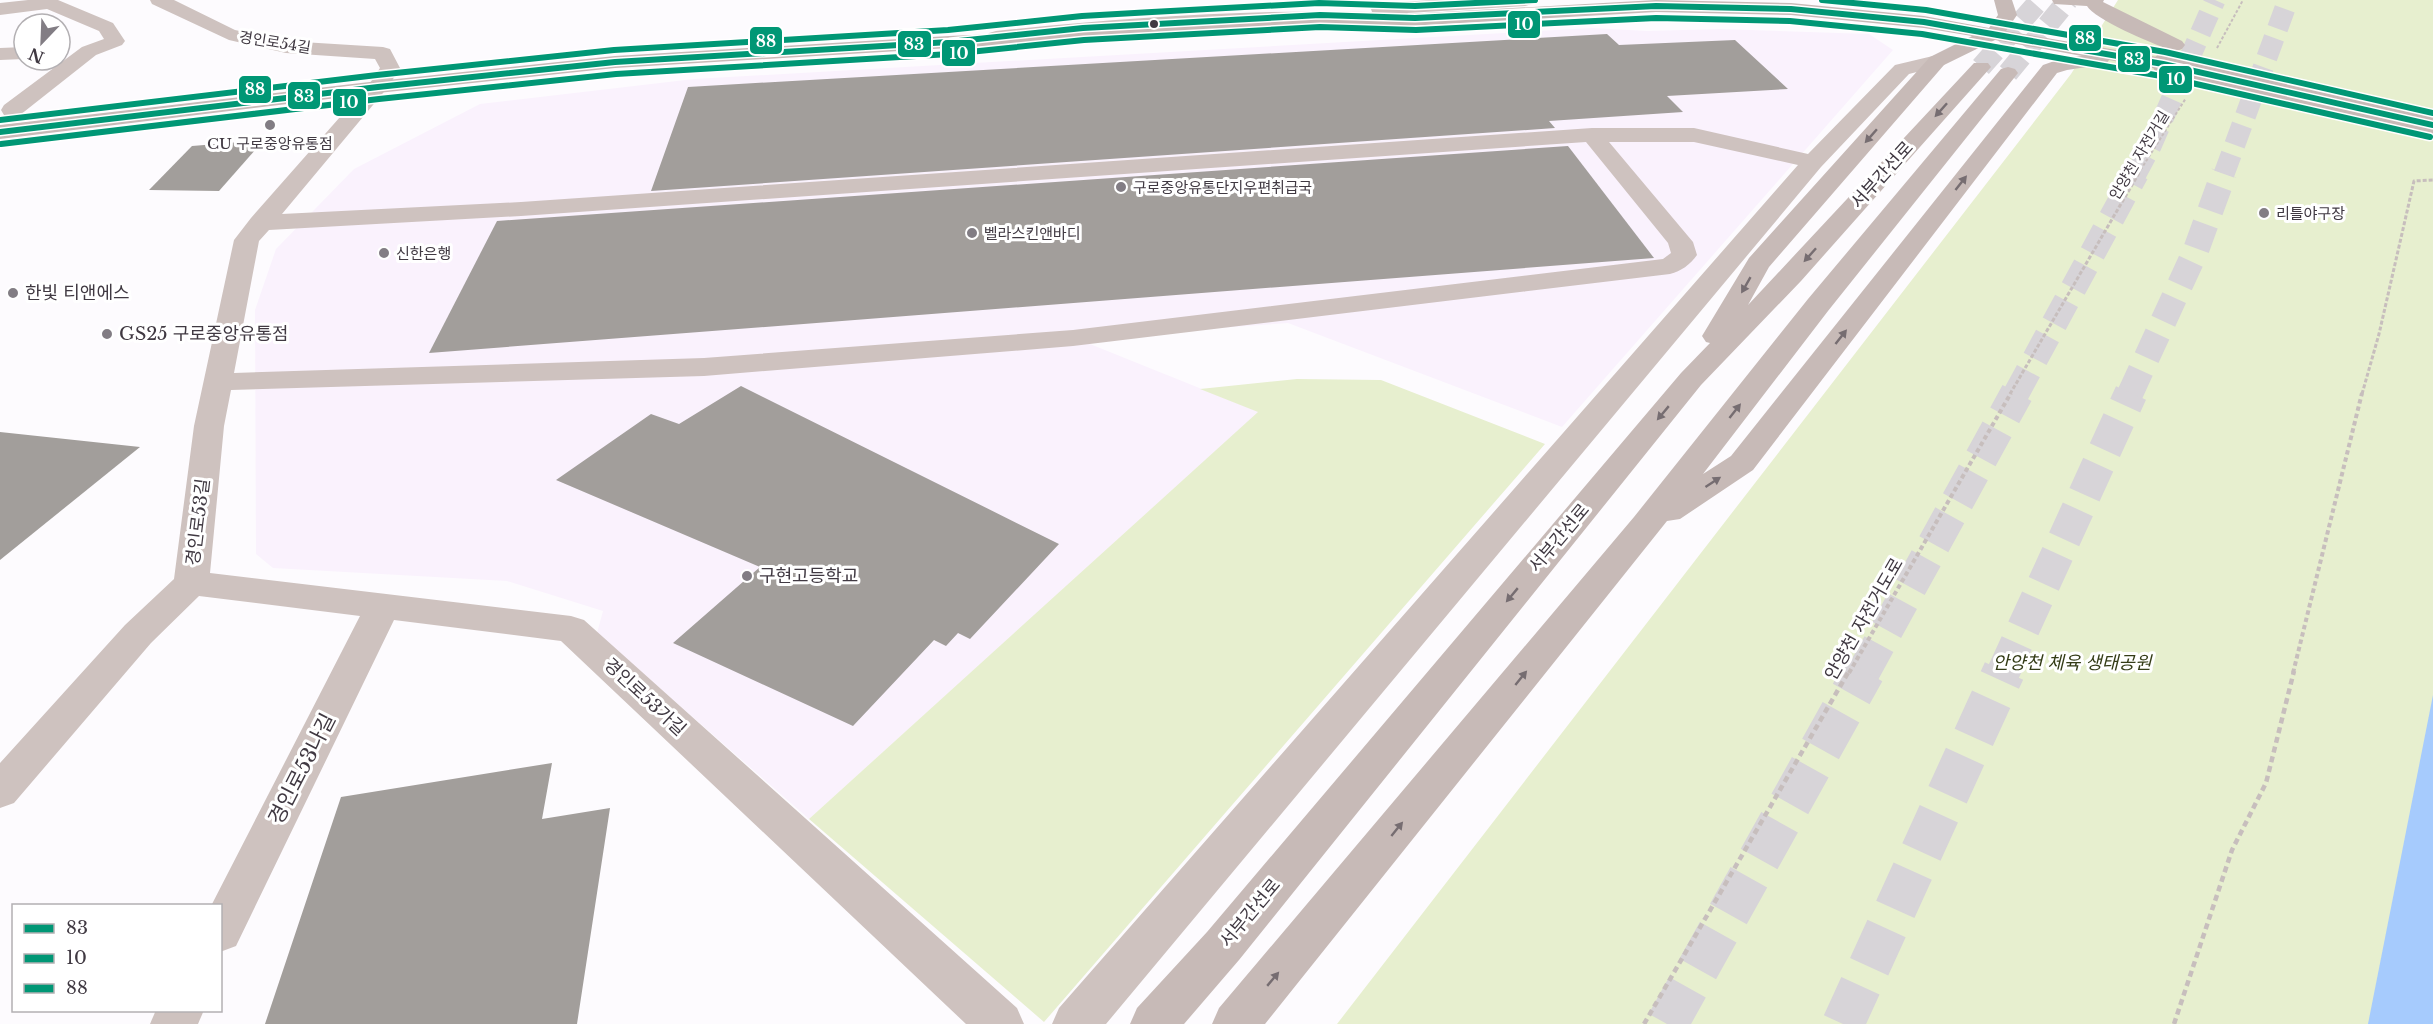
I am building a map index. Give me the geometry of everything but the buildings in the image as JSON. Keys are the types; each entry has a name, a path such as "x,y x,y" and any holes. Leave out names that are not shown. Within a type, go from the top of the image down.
{"main road":[{"path":"0,132 626,43 1096,19 1256,7 1422,0"},
{"path":"1880,0 2006,7 2078,26 2169,55 2433,125"},
{"path":"2061,0 2098,2 2109,14 2169,55"},
{"path":"2061,44 2098,2"},
{"path":"4,115 176,95 384,77 949,42 1232,30 1656,6 1770,8 1856,14 1924,22 2061,44 2169,55 2433,101"},
{"path":"1691,379 1758,264 1937,61 1995,33 2006,7"},
{"path":"1856,14 1899,29 1937,61 1957,58 2000,62 2018,67 2041,80"},
{"path":"1646,525 1742,463 2050,69 2078,61 2169,55"},
{"name":"서부간선로","path":"1154,1024 1223,946 1691,379 1994,70 1818,305 1646,525 1236,1024"},
{"path":"0,139 76,122"}],"street":[{"name":"경인로54길","path":"159,0 229,34 286,47 383,53 384,77"},
{"path":"1096,19 1318,12 1525,0"},
{"path":"0,9 49,3 106,27 115,41 89,51 4,115"},
{"path":"72,52 89,51"},
{"path":"1076,1024 1813,162 1902,69 1937,61"},
{"name":"경인로53길","path":"0,791 138,634 191,583 209,426 247,240 384,77"},
{"path":"260,223 533,208 1592,135 1694,135 1813,162"},
{"path":"218,382 704,367 1073,338 1670,266 1684,255 1680,242 1592,135"},
{"name":"경인로53가길","path":"191,583 571,629 1000,1024"},
{"name":"경인로53나길","path":"222,928 383,606"}],"path":[{"path":"2212,57 2243,0"},
{"name":"안양천 자전거길","path":"2108,228 2169,122 2189,94"},
{"path":"2174,1024 2232,850 2266,783 2371,356 2379,334 2414,181 2433,180"},
{"name":"안양천 자전거도로","path":"1644,1024 2108,228"}],"shaded area":[{"path":"1592,28 1647,31 1721,29 1869,34 1893,50 1562,427 1288,323 1075,338 1259,412 809,819 597,633 603,611 507,581 273,568 256,554 255,310 276,249 354,169 480,104 694,79"}],"green space":[{"name":"안양천 체육 생태공원","path":"2118,0 2433,0 2433,1024 1337,1024 2071,74"},
{"path":"1297,379 1381,380 1545,444 1044,1022 809,819 1258,412 1200,389"}],"water":[{"path":"2433,695 2433,1024 2368,1024"}],"tunnel":[{"path":"1981,67 2040,0"},
{"path":"2008,73 2068,0"},
{"path":"2136,174 2151,146 2215,0"},
{"path":"2224,174 2288,0"},
{"path":"2016,394 2136,173"},
{"path":"2130,394 2196,250 2224,173"},
{"path":"1863,673 2017,393"},
{"path":"2003,673 2131,393"},
{"path":"1667,1024 1864,671"},
{"path":"1843,1024 2004,671"}],"transit line":[{"name":"88","path":"0,120 377,75 614,50 948,30 1082,16 1152,12 1319,3 1415,6 1535,0"},
{"name":"88","path":"1822,0 1926,10 2165,52 2433,113"},
{"name":"83","path":"0,132 378,87 615,62 949,42 1083,28 1320,15 1415,18 1656,6 1791,9 1924,22 2163,64 2433,125"},
{"name":"10","path":"1,144 379,99 616,74 950,54 1084,40 1320,27 1416,30 1656,18 1790,21 1922,34 2161,76 2430,137"}],"place":[{"name":"CU 구로중앙유통점","path":"270,125"},
{"name":"구로중앙유통단지우편취급국","path":"1121,187"},
{"name":"리틀야구장","path":"2264,213"},
{"name":"벨라스킨앤바디","path":"972,233"},
{"name":"신한은행","path":"384,253"},
{"name":"한빛 티앤에스","path":"13,293"},
{"name":"GS25 구로중앙유통점","path":"107,334"},
{"name":"구현고등학교","path":"747,576"}]}
